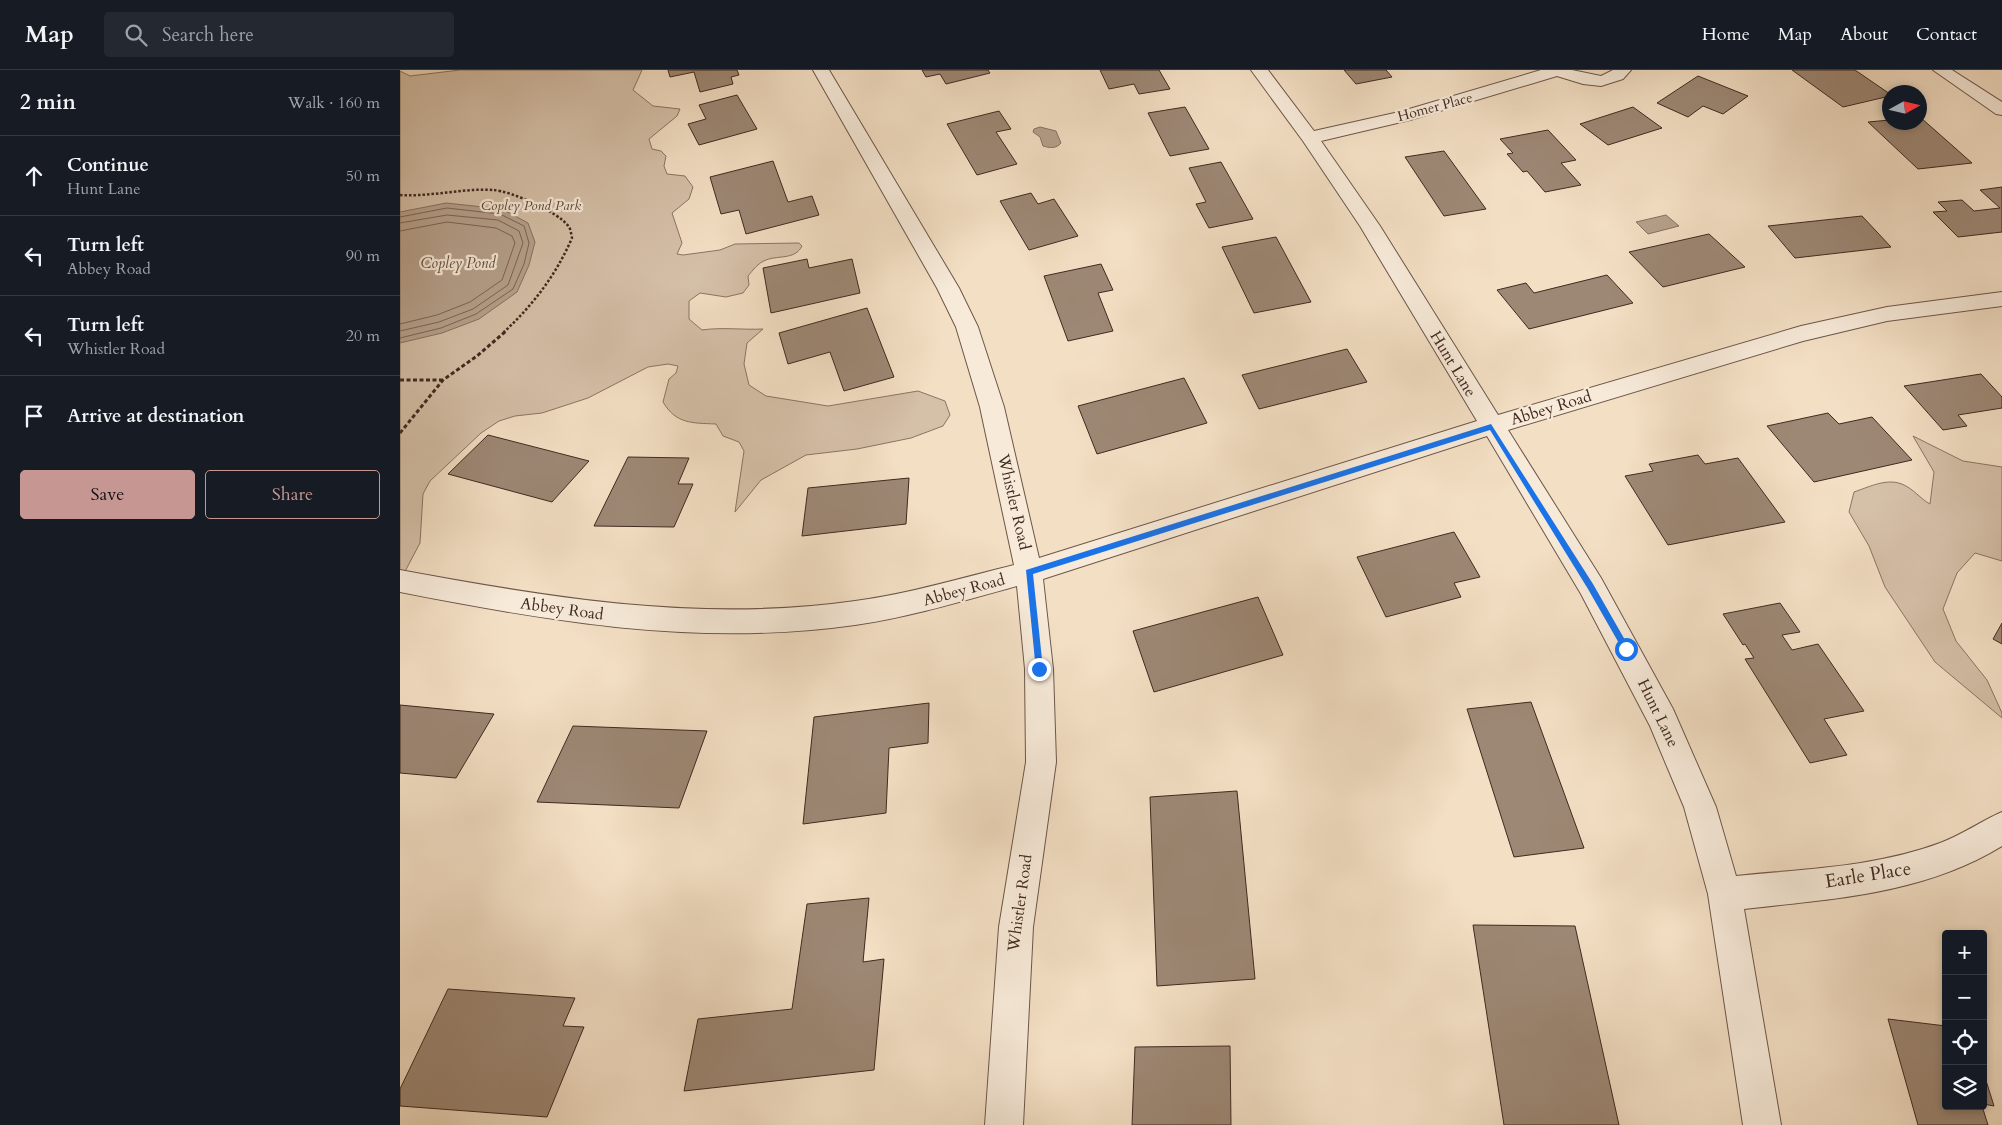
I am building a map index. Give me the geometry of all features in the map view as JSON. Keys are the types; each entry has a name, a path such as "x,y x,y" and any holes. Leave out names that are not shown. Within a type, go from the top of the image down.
{"street":[{"name":"Whistler Road","path":"821,70 948,288 967,327 992,407 1029,572 1039,669 1041,762 1016,927 1010,982 1004,1125"},
{"name":"Hunt Lane","path":"1259,70 1310,138 1370,226 1491,426 1591,586 1662,719 1700,807 1725,894 1735,944 1762,1125"},
{"name":"Homer Place","path":"1310,138 1404,116 1559,70 1574,77 1591,80 1613,78 1623,70"},
{"path":"1941,70 2002,110"},
{"name":"Abbey Road","path":"400,581 508,602 607,616 694,621 777,621 855,613 910,603 1029,572 1491,426 1801,334 1888,314 2002,299"},
{"name":"Earle Place","path":"1725,894 1892,874 1947,859 1980,844 2002,828"}],"path":[{"path":"400,195 505,191 558,218 569,227 572,238 568,250 549,283 531,304 489,346 443,380 413,420 400,433"},
{"path":"400,380 443,380"}],"green space":[{"name":"Copley Pond Park","path":"460,70 642,70 633,90 653,106 680,109 677,116 649,139 652,149 661,151 666,156 664,166 667,174 685,176 693,187 689,199 672,213 682,243 677,254 683,255 720,250 735,244 799,243 802,246 791,255 763,261 748,276 749,285 743,293 726,297 700,293 689,301 689,319 702,330 763,329 747,343 744,364 749,385 766,396 828,406 918,391 945,401 950,415 943,426 911,438 857,449 806,455 761,480 735,512 744,451 739,442 723,436 716,424 685,421 673,415 663,402 669,379 676,373 678,366 668,364 648,367 588,398 542,413 515,416 499,421 481,433 430,481 423,494 420,543 400,581 400,71 410,76"},
{"path":"1913,436 1963,461 2002,467 2002,561 1975,553 1957,573 1943,609 1956,641 1987,680 2002,713 2002,718 1935,662 1885,587 1869,546 1849,512 1854,492 1885,482 1904,485 1930,504 1934,472"}],"water":[{"path":"1040,127 1056,131 1061,143 1053,148 1043,146 1040,137 1033,132 1034,129"},
{"name":"Copley Pond","path":"446,203 502,209 528,223 535,242 529,265 517,292 479,319 442,333 400,343 400,212"},
{"path":"1666,215 1679,226 1648,234 1636,222"}],"building":[{"path":"668,70 737,70 739,75 731,77 733,84 700,92 694,72 670,77"},
{"path":"922,70 988,70 990,73 946,84 940,74 926,77"},
{"path":"1100,70 1159,70 1170,89 1139,94 1134,84 1109,89"},
{"path":"1344,70 1386,70 1392,77 1356,84"},
{"path":"1792,70 1855,70 1882,89 1882,98 1843,107"},
{"path":"1698,76 1748,96 1723,114 1703,106 1688,117 1657,103"},
{"path":"737,95 757,129 699,145 688,124 706,119 699,105"},
{"path":"1185,107 1209,149 1170,156 1148,113"},
{"path":"1633,107 1662,128 1608,145 1580,124"},
{"path":"999,111 1011,129 996,132 1017,164 977,175 947,124"},
{"path":"1882,121 1882,130 1927,130 1927,123 1972,163 1918,169 1868,122"},
{"path":"1548,130 1576,160 1561,163 1581,185 1545,192 1527,171 1523,172 1507,154 1513,153 1500,139"},
{"path":"1444,151 1486,209 1444,216 1405,157"},
{"path":"773,161 788,202 812,196 819,215 746,234 739,210 721,214 710,177"},
{"path":"1221,162 1253,219 1209,228 1196,204 1206,202 1189,168"},
{"path":"2002,187 2002,232 1958,237 1933,212 1947,211 1938,202 1962,200 1974,211 2000,208 1980,190"},
{"path":"1031,193 1038,204 1054,199 1078,236 1029,250 1000,201"},
{"path":"1862,216 1891,247 1795,258 1768,226"},
{"path":"1709,234 1745,267 1663,287 1629,252"},
{"path":"1276,237 1311,302 1254,313 1222,247"},
{"path":"807,259 809,268 852,259 860,293 771,313 763,268"},
{"path":"1101,264 1113,290 1098,293 1113,331 1068,341 1044,276"},
{"path":"1607,275 1633,303 1529,329 1497,290 1526,283 1534,293"},
{"path":"867,308 894,377 844,391 830,352 788,364 779,333"},
{"path":"1347,349 1367,382 1259,409 1242,375"},
{"path":"1981,374 2002,397 2002,408 1958,415 1967,426 1943,430 1904,386"},
{"path":"1184,378 1207,423 1097,454 1078,406"},
{"path":"1828,413 1839,424 1872,417 1912,460 1814,482 1767,426"},
{"path":"488,435 589,461 552,502 448,474"},
{"path":"1698,455 1705,464 1738,458 1785,522 1668,545 1625,476 1653,471 1649,464"},
{"path":"628,457 689,458 678,484 693,484 674,527 594,526"},
{"path":"909,478 906,524 802,536 808,488"},
{"path":"1454,532 1480,577 1454,583 1461,597 1386,617 1357,557"},
{"path":"1258,597 1283,655 1154,692 1133,631"},
{"path":"1780,603 1800,632 1782,635 1792,650 1818,644 1864,711 1824,719 1847,755 1810,763 1745,659 1754,658 1745,644 1743,645 1723,614"},
{"path":"2002,623 2002,644 1993,639"},
{"path":"1531,702 1584,848 1514,857 1467,709"},
{"path":"929,703 928,743 889,748 886,813 803,824 814,717"},
{"path":"400,705 494,714 456,778 400,773"},
{"path":"573,726 707,731 679,808 537,802"},
{"path":"1237,791 1255,979 1157,986 1150,797"},
{"path":"869,898 863,962 884,959 874,1070 684,1091 698,1019 792,1009 807,904"},
{"path":"1473,925 1575,926 1619,1125 1504,1125"},
{"path":"448,989 575,998 563,1026 584,1027 547,1117 400,1106 400,1089"},
{"path":"1888,1019 1942,1026 1942,1110 1983,1110 1988,1125 1918,1125"},
{"path":"1230,1046 1231,1125 1132,1125 1135,1047"},
{"path":"1987,1084 1994,1106 1987,1105"}],"route":[{"path":"1039,669 1029,572 1491,426 1591,586 1626,649"}]}
